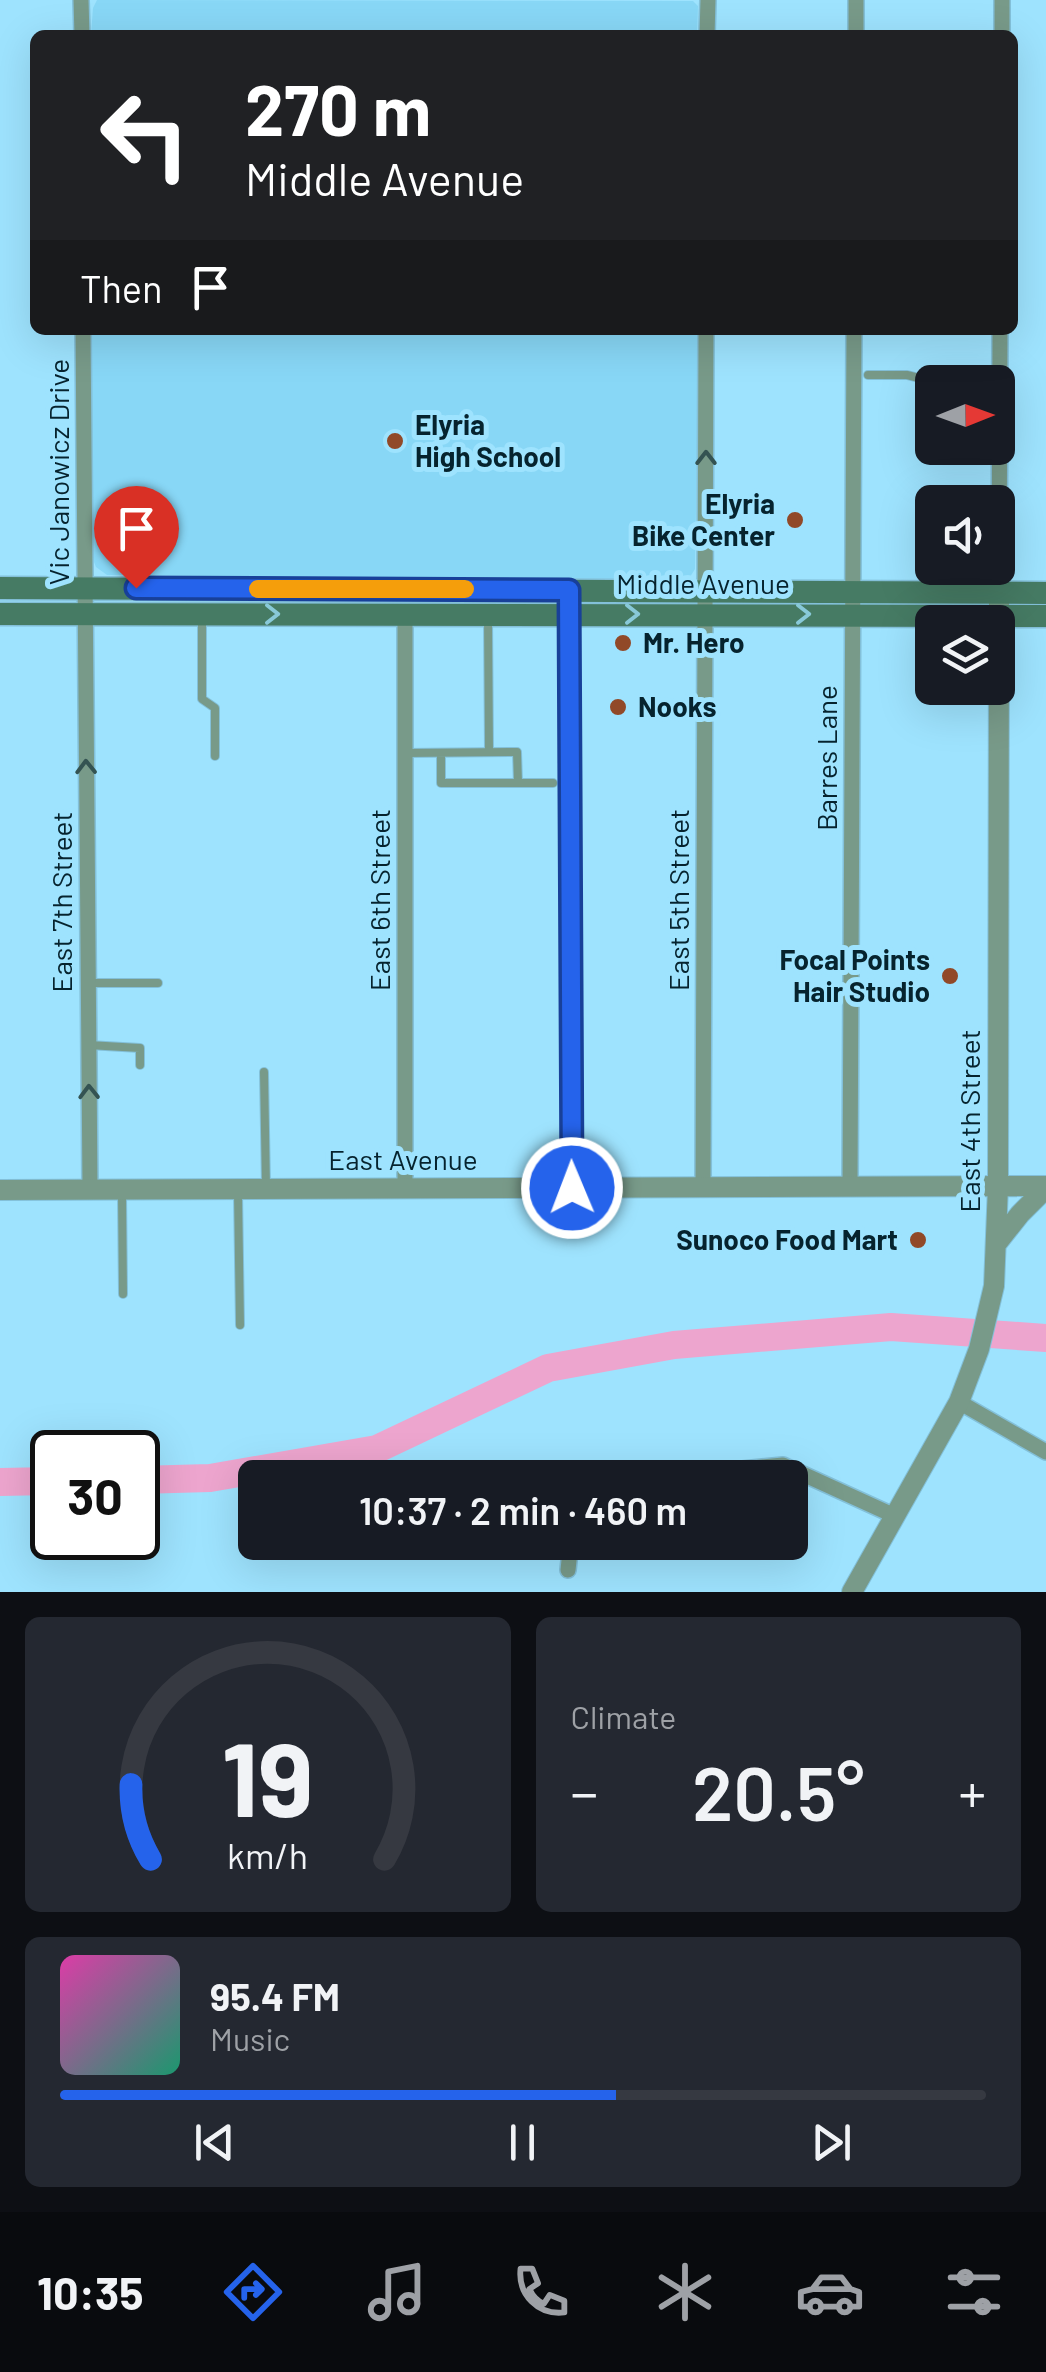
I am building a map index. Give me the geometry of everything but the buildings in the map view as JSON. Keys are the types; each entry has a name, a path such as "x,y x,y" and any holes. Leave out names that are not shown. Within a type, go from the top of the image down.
{"main road":[{"name":"Middle Avenue","path":"0,588 569,602 999,604 1046,593"},
{"name":"Middle Avenue","path":"0,614 488,613 569,602"},
{"name":"Middle Avenue","path":"999,604 1046,616"}],"street":[{"path":"81,0 82,30"},
{"path":"708,0 708,30"},
{"path":"856,0 856,30"},
{"path":"1002,0 1002,30"},
{"name":"Vic Janowicz Drive","path":"83,335 85,613"},
{"name":"East 5th Street","path":"702,1186 706,335"},
{"name":"Barres Lane","path":"850,1186 854,335"},
{"path":"999,365 1000,335"},
{"path":"999,465 999,604"},
{"path":"569,602 572,1188"},
{"name":"East 4th Street","path":"852,1592 962,1395 990,1304 997,1247 998,1186 999,604"},
{"name":"East 7th Street","path":"85,613 90,1190"},
{"name":"East 6th Street","path":"405,613 405,1186"},
{"path":"997,1247 1014,1220 1046,1187"},
{"name":"East Avenue","path":"0,1190 1046,1187"},
{"path":"962,1395 1046,1452"},
{"path":"808,1476 896,1516"},
{"path":"568,1570 569,1560"}],"lane":[{"path":"868,374 915,376"},
{"path":"488,613 489,752"},
{"path":"202,614 202,699 215,708 214,756"},
{"path":"405,753 517,752 518,783"},
{"path":"441,753 441,783 553,783"},
{"path":"88,983 158,983"},
{"path":"88,1045 140,1048 140,1065"},
{"path":"264,1072 266,1188"},
{"path":"238,1188 240,1325"},
{"path":"122,1189 123,1294"}],"shaded area":[{"path":"97,0 693,1 698,6 697,30 91,30"},
{"name":"Elyria High School","path":"92,335 699,335 695,569 682,581 107,575 96,567 92,557"}],"waterway":[{"path":"160,1479 210,1478 377,1449 548,1368 674,1345 891,1327 1046,1338"},
{"path":"0,1482 30,1481"}],"slow traffic":[{"path":"258,589 465,589"}],"place":[{"name":"Elyria High School","path":"395,441"},
{"name":"Elyria Bike Center","path":"795,520"},
{"name":"Mr. Hero","path":"623,643"},
{"name":"Nooks","path":"618,707"},
{"name":"Focal Points Hair Studio","path":"950,976"},
{"name":"Sunoco Food Mart","path":"918,1240"}],"route":[{"path":"136,588 569,590 572,1188"}]}
